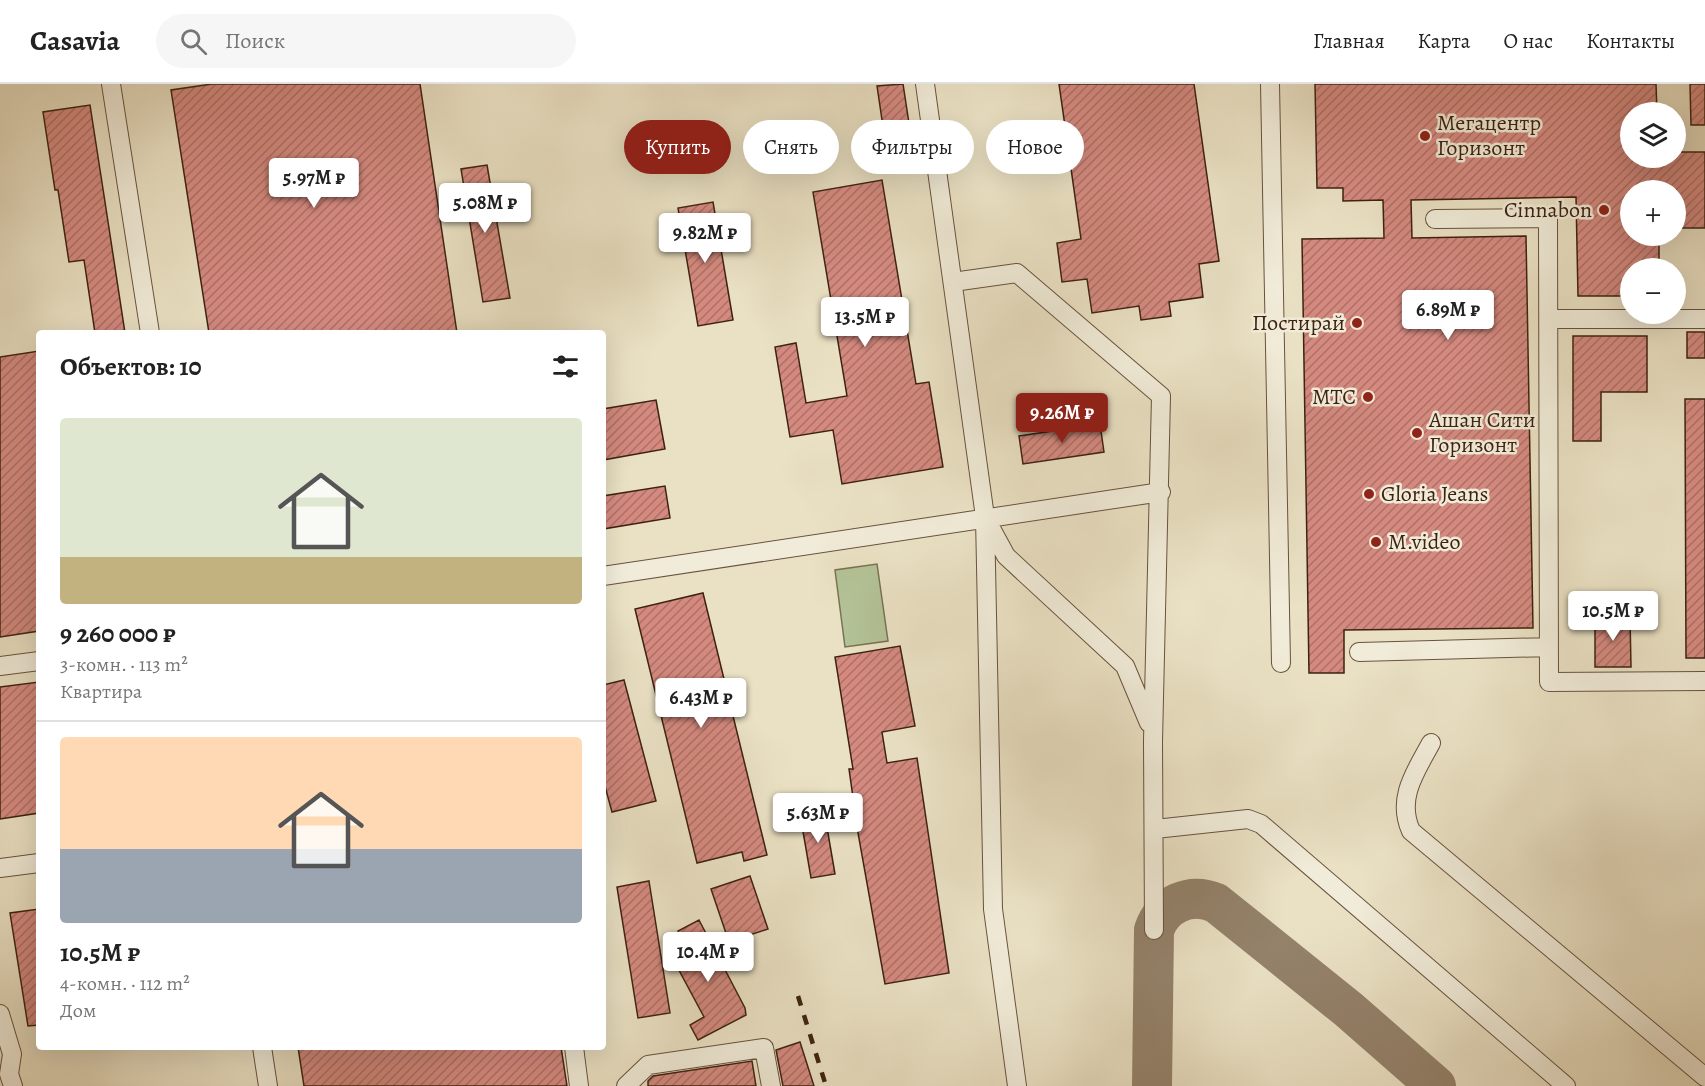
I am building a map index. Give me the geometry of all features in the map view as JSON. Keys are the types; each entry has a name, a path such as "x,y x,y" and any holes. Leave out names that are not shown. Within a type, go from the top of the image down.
{"lane":[{"path":"111,84 150,330"},
{"path":"925,84 985,517 993,909 1017,1086"},
{"path":"1270,85 1281,663"},
{"path":"1435,219 1548,218 1549,682 1705,681"},
{"path":"953,282 1017,273 1161,396 1161,492 1153,741 1154,930"},
{"path":"1549,318 1705,319"},
{"path":"606,576 1161,492"},
{"path":"985,517 1006,556 1125,666 1147,716 1153,741"},
{"path":"1359,652 1549,647"},
{"path":"0,666 36,661"},
{"path":"1431,743 1409,786 1404,806 1405,818 1411,831 1705,1077"},
{"path":"1155,829 1248,819 1261,824 1566,1086"},
{"path":"0,868 36,863"},
{"path":"0,1014 12,1054 9,1074 13,1086"},
{"path":"626,1086 648,1065 764,1048 771,1086"},
{"path":"262,1050 268,1086"},
{"path":"574,1050 579,1086"}],"green space":[{"path":"877,564 888,641 845,647 835,570"}],"building":[{"path":"212,84 420,84 457,330 209,330 171,90"},
{"path":"903,84 908,120 882,120 877,86"},
{"path":"1059,84 1194,84 1219,261 1199,264 1203,297 1169,302 1171,316 1141,320 1139,306 1092,313 1087,279 1062,282 1057,243 1081,239 1072,174 1084,174 1084,120 1064,120"},
{"name":"Ашан Сити Горизонт","path":"1315,84 1656,84 1657,102 1620,102 1620,168 1686,168 1686,152 1705,152 1705,228 1686,228 1686,180 1620,180 1620,246 1659,246 1659,258 1620,258 1620,296 1578,296 1576,197 1411,200 1412,238 1526,236 1533,628 1344,630 1344,673 1309,673 1302,239 1384,238 1383,200 1343,201 1343,188 1317,188"},
{"path":"1690,84 1705,84 1705,125 1691,125"},
{"path":"90,105 125,330 95,330 84,260 69,262 43,112"},
{"path":"487,165 510,298 483,302 461,169"},
{"path":"882,180 916,384 929,382 943,467 842,484 833,430 790,437 775,347 796,343 806,403 847,396 813,192"},
{"path":"713,202 733,320 698,326 678,208"},
{"path":"1687,332 1705,332 1705,358 1687,358"},
{"path":"1573,336 1647,336 1647,392 1601,392 1601,441 1573,441"},
{"path":"36,351 36,631 0,637 0,357"},
{"path":"1685,399 1705,399 1705,658 1686,658"},
{"path":"656,400 665,449 606,459 606,408"},
{"path":"1100,424 1104,452 1023,464 1019,436"},
{"path":"665,486 670,518 606,529 606,496"},
{"path":"703,593 767,855 744,861 742,852 697,863 635,609"},
{"path":"1630,617 1631,667 1595,667 1595,618"},
{"path":"900,646 915,726 882,732 887,763 917,758 949,973 885,984 858,833 849,769 853,769 835,657"},
{"path":"624,680 656,801 612,812 606,790 606,684"},
{"path":"36,682 36,813 0,819 0,687"},
{"path":"824,810 835,874 811,878 800,814"},
{"path":"750,876 768,929 729,942 711,889"},
{"path":"649,881 670,1013 638,1018 617,887"},
{"path":"36,909 36,1025 28,1026 10,913"},
{"path":"699,920 745,1008 746,1015 698,1040 690,1025 704,1017 673,959 689,951 678,931"},
{"path":"800,1042 814,1086 783,1086 776,1050"},
{"path":"298,1050 561,1050 567,1086 304,1086"},
{"path":"752,1061 756,1086 648,1086 648,1081 653,1076"}],"taxiway":[{"path":"1152,1086 1154,930 1158,921 1171,907 1187,900 1197,899 1216,903 1348,1009 1436,1086"}],"railway":[{"path":"798,996 826,1086"}],"place":[{"name":"Мегацентр Горизонт","path":"1425,136"},
{"name":"Cinnabon","path":"1604,210"},
{"name":"Постирай","path":"1357,323"},
{"name":"МТС","path":"1368,397"},
{"name":"Ашан Сити Горизонт","path":"1417,433"},
{"name":"Gloria Jeans","path":"1369,494"},
{"name":"M.video","path":"1376,542"}]}
